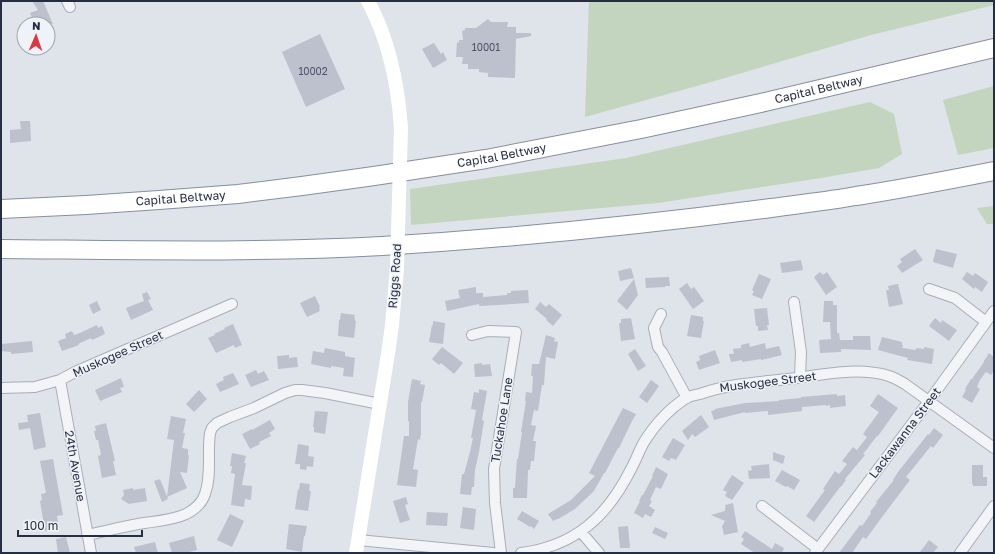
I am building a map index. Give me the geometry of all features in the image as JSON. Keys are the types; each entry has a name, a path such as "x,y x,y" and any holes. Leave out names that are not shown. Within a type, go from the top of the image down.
{"highway":[{"name":"Capital Beltway","path":"1,209 86,205 238,194 486,159 641,130 765,102 994,46"},
{"path":"1,249 198,250 380,246 563,232 726,214 855,196 994,171"},
{"path":"855,196 994,184"}],"main road":[{"name":"Riggs Road","path":"357,547 392,325 396,268 401,128 397,87 393,68 384,38 368,1"}],"street":[{"path":"929,289 955,298 986,322"},
{"path":"794,302 800,352 800,377"},
{"name":"Muskogee Street","path":"1,388 34,387 60,380 77,371 232,304"},
{"name":"Lackawanna Street","path":"816,551 929,401 994,311"},
{"path":"661,314 654,328 658,347 687,398"},
{"name":"Tuckahoe Lane","path":"472,335 488,331 516,332 494,469 495,503 501,553"},
{"name":"Muskogee Street","path":"520,553 555,545 581,532 595,521 614,499 632,469 645,442 653,430 669,412 687,398 721,387 800,377 862,372 882,374 906,384 994,448"},
{"name":"24th Avenue","path":"60,380 91,553"},
{"path":"87,535 172,518 187,513 195,508 205,496 210,433 212,428 218,423 230,417 295,390 325,393 380,404"},
{"path":"762,506 816,551"},
{"path":"960,553 994,506"},
{"path":"581,532 599,553"},
{"path":"357,547 493,553"}],"green space":[{"path":"589,1 994,1 994,5 871,35 585,117"},
{"path":"994,86 994,148 958,155 943,100"},
{"path":"870,102 894,114 902,154 879,168 658,203 411,225 410,189 626,158"},
{"path":"994,206 994,224 987,224 977,208"}],"building":[{"path":"32,1 43,1 50,16 31,16 30,13 38,10"},
{"path":"488,19 491,22 508,22 507,27 516,27 516,33 531,33 531,36 516,39 515,78 488,77 488,73 479,72 479,69 468,69 468,64 462,64 463,57 456,57 457,42 459,43 459,40 463,40 462,31 465,30 465,28 476,28"},
{"path":"320,34 345,89 306,107 282,52"},
{"path":"434,43 441,54 443,52 447,60 433,68 422,49"},
{"path":"20,121 30,121 31,141 10,143 10,130 21,129"},
{"path":"915,249 923,260 902,273 897,266 902,262 900,259"},
{"path":"936,249 957,254 953,268 933,262"},
{"path":"801,260 803,270 782,273 780,263"},
{"path":"631,268 634,278 620,281 618,271"},
{"path":"820,272 823,275 827,272 837,287 826,295 814,277"},
{"path":"967,272 973,276 975,273 988,282 982,292 975,287 974,289 962,279"},
{"path":"759,274 771,279 762,299 752,295 754,291 752,290"},
{"path":"669,277 670,286 646,288 645,278"},
{"path":"634,279 638,295 627,310 617,301"},
{"path":"687,283 691,289 694,287 704,301 693,309 679,289"},
{"path":"898,284 903,304 889,307 886,290 889,290 888,286"},
{"path":"476,287 476,293 483,293 483,297 507,295 507,293 511,293 511,291 528,290 529,303 479,306 479,304 447,311 445,301 460,298 458,290"},
{"path":"147,292 151,299 148,300 153,310 131,320 126,308 144,301 142,294"},
{"path":"315,296 320,307 320,311 307,317 300,303"},
{"path":"97,301 101,310 93,314 89,305"},
{"path":"824,301 833,301 833,305 837,305 837,333 839,333 840,340 853,340 853,336 870,336 871,350 841,349 841,352 820,353 819,340 831,339 830,322 823,322"},
{"path":"540,302 546,307 549,304 562,315 553,326 535,309"},
{"path":"767,308 769,325 767,325 768,330 758,331 754,309"},
{"path":"341,313 355,315 354,318 356,321 354,338 338,336"},
{"path":"691,315 703,317 704,321 701,338 687,336"},
{"path":"631,318 635,339 621,341 619,323 621,323 621,319"},
{"path":"935,318 941,323 942,320 957,330 949,341 929,326"},
{"path":"433,321 445,323 443,344 429,342"},
{"path":"233,324 242,345 235,348 234,345 216,353 208,338"},
{"path":"97,325 98,328 102,326 105,334 92,340 91,338 78,344 79,345 62,351 58,341 66,338 65,334 72,331 74,335"},
{"path":"546,335 555,338 554,341 558,342 555,359 546,357 544,385 542,385 538,411 534,410 531,425 536,426 533,441 536,441 534,461 531,461 530,470 528,470 527,498 513,498 513,488 515,488 517,459 522,432 526,392 532,393 532,364 539,364"},
{"path":"882,337 902,342 902,348 916,350 916,348 924,349 924,347 934,349 932,364 907,360 908,358 878,350"},
{"path":"32,341 33,352 11,354 11,352 1,351 1,344"},
{"path":"749,343 750,347 765,343 766,349 779,346 782,355 761,360 742,362 742,360 731,362 729,354 734,354 733,349 741,348 741,345"},
{"path":"442,347 463,363 454,374 441,363 439,365 432,359"},
{"path":"325,348 345,352 345,356 355,358 353,377 343,376 344,368 331,366 331,368 311,364 313,351 324,353"},
{"path":"635,349 646,366 638,371 628,354"},
{"path":"715,350 720,363 699,370 696,362 700,360 699,356"},
{"path":"989,353 994,357 994,370 991,375 986,372 980,380 977,387 980,389 972,403 962,397 971,379"},
{"path":"289,355 289,358 297,357 298,367 278,369 277,356"},
{"path":"482,363 482,365 490,364 492,376 475,377 474,364"},
{"path":"256,370 258,374 264,371 269,380 251,387 245,375"},
{"path":"233,373 239,384 220,392 216,384 224,380 223,377"},
{"path":"121,378 124,387 120,388 122,392 100,401 95,390"},
{"path":"412,379 421,381 420,384 425,385 421,402 421,434 420,440 418,439 413,469 418,470 416,487 397,485 404,436 409,436 408,402"},
{"path":"651,380 659,386 647,403 639,397"},
{"path":"479,389 487,391 482,420 484,421 475,470 474,487 472,487 471,495 460,494 462,474 464,474 473,438 471,438 476,410 471,409 474,392 479,393"},
{"path":"199,390 207,399 194,412 186,404"},
{"path":"837,394 837,396 845,395 846,406 830,408 830,405 802,407 802,411 768,415 768,411 745,412 714,420 711,411 745,403 779,401 801,397"},
{"path":"878,394 898,408 863,454 865,455 845,479 846,480 841,487 814,522 806,516 825,490 823,489 835,471 839,474 847,464 842,461 853,447 857,450 867,437 863,434 879,412 870,406"},
{"path":"623,408 636,414 619,448 594,491 575,509 553,521 548,514 571,500 595,476 589,473"},
{"path":"315,411 328,412 325,434 314,432 313,427"},
{"path":"40,413 46,447 34,450 30,428 19,430 18,423 28,422 27,415"},
{"path":"701,415 709,427 695,437 692,434 688,440 682,431"},
{"path":"171,416 186,419 182,448 188,449 189,455 187,473 180,472 187,488 167,497 174,440 167,439"},
{"path":"270,420 275,429 269,433 271,436 259,442 260,444 250,449 242,434"},
{"path":"106,423 115,461 113,461 116,475 102,478 98,456 101,455 98,440 96,440 94,431 96,431 95,426"},
{"path":"934,428 943,435 933,448 931,446 906,477 910,480 866,539 863,537 852,553 839,553 860,525 862,526 877,503 876,502 894,480 898,472"},
{"path":"673,438 685,445 676,460 671,458 669,461 662,457"},
{"path":"298,444 309,446 308,456 314,457 313,467 307,466 306,470 300,469 300,464 295,464"},
{"path":"773,452 785,456 783,464 773,460"},
{"path":"232,453 246,456 242,485 252,486 251,500 245,499 244,507 231,505 235,474 231,473 232,466 230,466"},
{"path":"53,459 63,515 57,516 59,529 45,531 40,501 42,500 41,494 46,493 40,461"},
{"path":"769,464 770,478 749,479 748,471 752,470 751,466"},
{"path":"972,465 983,465 983,477 987,477 987,486 973,486"},
{"path":"656,467 668,474 661,489 656,487 650,500 652,501 649,506 655,510 651,517 645,514 643,518 634,513"},
{"path":"782,470 800,480 794,490 775,481"},
{"path":"732,475 744,483 732,500 725,496 727,492 723,490"},
{"path":"160,479 168,499 162,502 154,481"},
{"path":"300,483 310,484 309,491 311,491 308,511 295,509"},
{"path":"133,488 133,490 145,488 147,501 129,504 121,499 124,495 123,490"},
{"path":"406,497 408,504 405,505 410,520 400,523 393,501"},
{"path":"733,503 738,532 724,535 722,526 725,521 711,515 725,511 725,505"},
{"path":"463,507 476,509 474,530 460,528"},
{"path":"522,511 539,521 534,529 517,519"},
{"path":"427,512 448,513 447,526 426,525"},
{"path":"230,514 244,521 232,547 217,540"},
{"path":"289,524 307,526 302,552 286,549"},
{"path":"628,526 630,548 620,548 618,527"},
{"path":"655,527 668,533 665,539 652,533"},
{"path":"745,531 772,549 775,543 784,548 782,553 755,553 741,544 744,539 741,537"},
{"path":"194,536 197,550 189,552 190,553 172,553 169,543"},
{"path":"66,537 70,553 58,553 56,539"},
{"path":"929,540 938,547 933,553 919,553"},
{"path":"155,542 158,553 136,553 134,547"}]}
